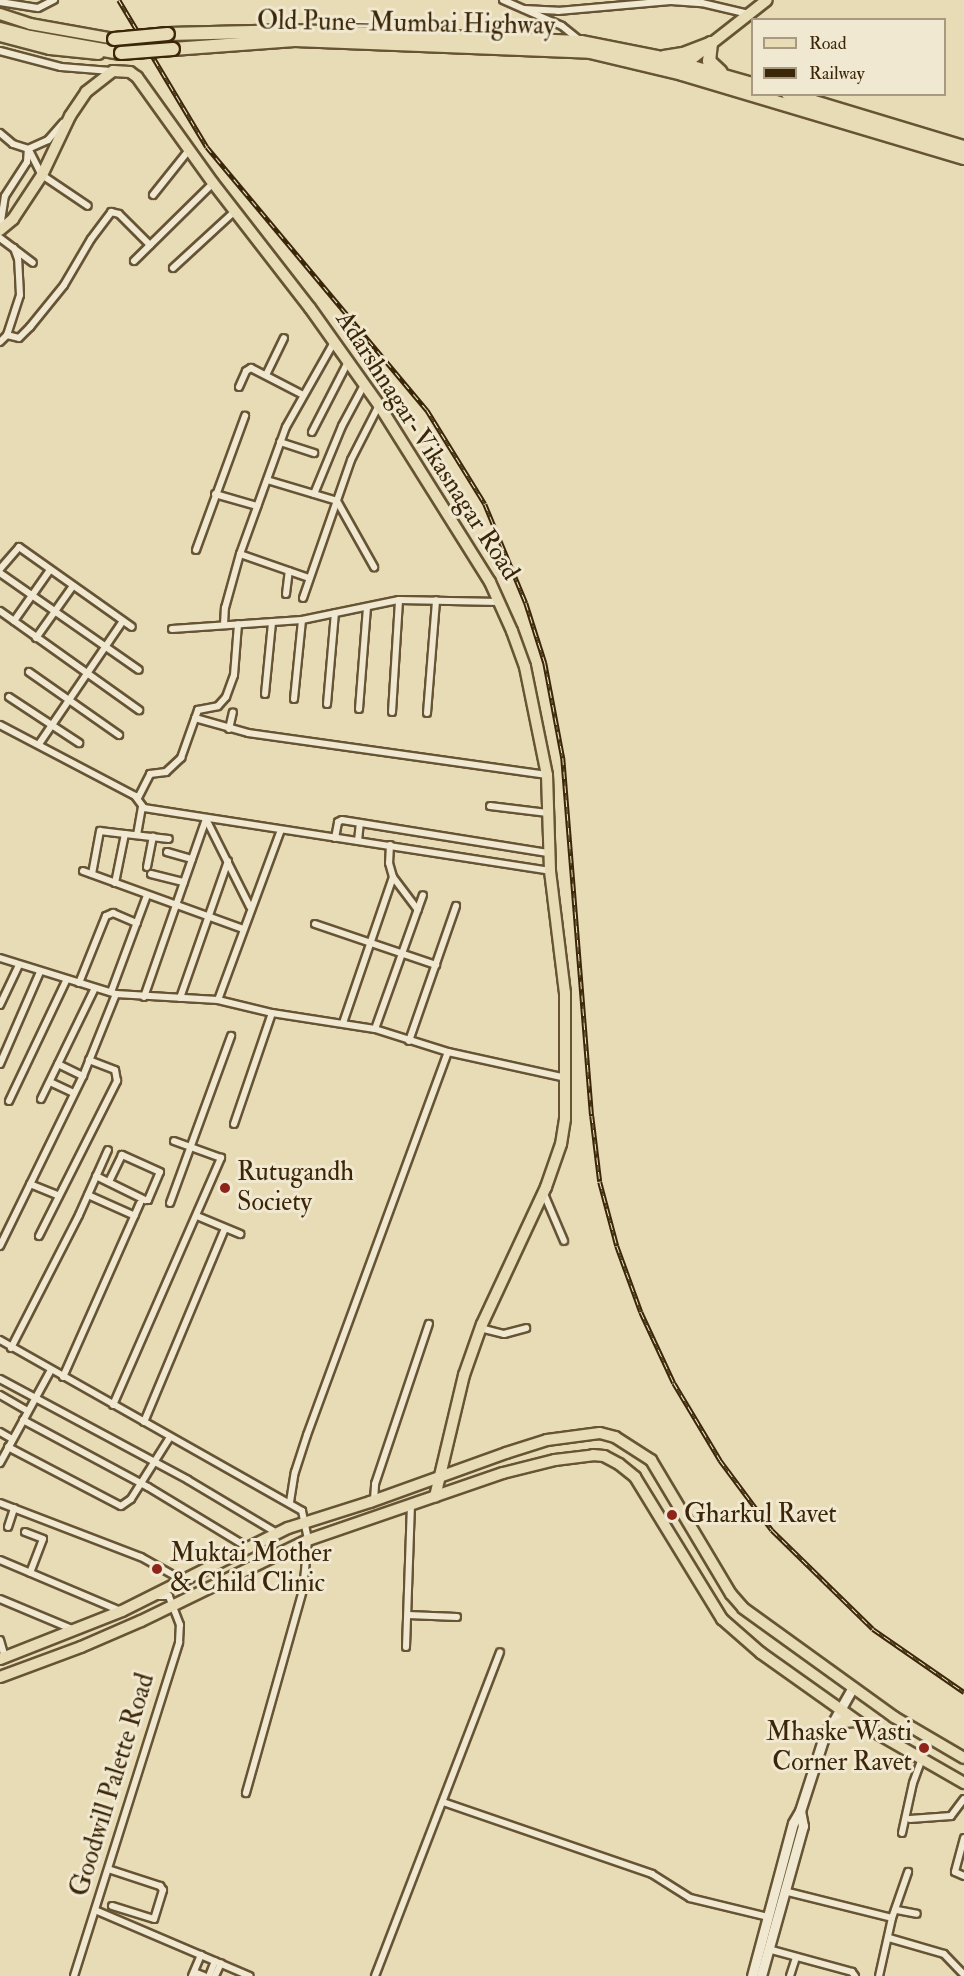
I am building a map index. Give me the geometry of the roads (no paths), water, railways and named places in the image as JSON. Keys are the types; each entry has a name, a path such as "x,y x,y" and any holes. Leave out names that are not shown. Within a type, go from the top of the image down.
{"highway":[{"path":"0,21 96,45"},
{"path":"0,29 30,37 96,45"},
{"name":"Old Pune–Mumbai Highway","path":"96,45 114,39 168,33 243,31 399,34 581,42 657,57 683,69 751,91"},
{"name":"Old Pune–Mumbai Highway","path":"96,45 121,53 295,40 590,52 726,76 751,83"},
{"path":"657,57 683,54 711,43 709,61 726,76"},
{"name":"Old Pune–Mumbai Highway","path":"768,96 964,158"},
{"path":"795,96 964,147"}],"main road":[{"path":"683,69 711,43 766,0"},
{"path":"0,14 30,24 114,39"},
{"path":"0,36 50,49 101,55 121,53"},
{"path":"0,228 13,219 42,175 70,116 86,92 113,71"},
{"name":"Adarshnagar-Vikasnagar Road","path":"113,71 130,72 137,77 379,405 464,538 501,602 525,667 547,775 550,871 565,993 565,1119 561,1144 544,1193 480,1328 457,1398 435,1497"},
{"path":"3,1658 122,1611 247,1547 304,1522 374,1501 439,1476 547,1440 600,1433 615,1437 651,1460 731,1594 743,1608 894,1717 964,1758"},
{"path":"0,1677 81,1647 185,1601 308,1540 502,1473 567,1458 604,1456 619,1464 634,1477 645,1492 695,1579 722,1619 761,1653 856,1721 921,1761 964,1783"},
{"path":"829,1729 843,1722 856,1721"}],"street":[{"path":"0,2 38,8 54,0"},
{"path":"503,0 562,26 590,52"},
{"path":"524,9 558,11 671,2 702,3 749,14"},
{"path":"0,51 61,67 113,71"},
{"path":"0,133 13,144 28,149 48,140 70,116"},
{"path":"28,149 42,175 88,206"},
{"path":"0,228 5,196 27,162 28,149"},
{"path":"153,195 189,150"},
{"path":"134,261 213,183"},
{"path":"173,268 235,211"},
{"path":"7,335 19,339 30,327 64,285 85,247 111,212 119,214 150,245"},
{"path":"0,238 33,263"},
{"path":"0,342 7,335 20,295 18,259 14,248"},
{"path":"266,375 284,338"},
{"path":"224,625 225,608 240,554 280,442 303,395 334,342"},
{"path":"312,432 348,362"},
{"path":"239,387 249,368 303,395"},
{"path":"314,494 342,426 364,384"},
{"path":"303,598 360,438 379,405"},
{"path":"196,550 245,417"},
{"path":"280,442 314,453"},
{"path":"267,480 337,501 374,567"},
{"path":"215,494 257,506"},
{"path":"132,627 19,547 0,571 105,648 139,670"},
{"path":"240,554 309,578"},
{"path":"14,621 50,570"},
{"path":"286,594 289,571"},
{"path":"36,638 73,586"},
{"path":"172,629 302,620 399,600 501,602"},
{"path":"392,712 399,600"},
{"path":"427,713 436,600"},
{"path":"358,709 367,607"},
{"path":"0,611 139,710"},
{"path":"327,704 335,614"},
{"path":"294,699 302,620"},
{"path":"39,744 123,621"},
{"path":"265,694 272,622"},
{"path":"138,798 150,774 166,772 181,758 195,718 201,708 218,706 230,687 236,663 238,624"},
{"path":"29,672 119,735"},
{"path":"9,696 79,743"},
{"path":"229,729 233,712"},
{"path":"195,718 229,729 547,775"},
{"path":"0,725 138,798 142,807 137,835"},
{"path":"490,806 548,813"},
{"path":"142,807 206,819 550,871"},
{"path":"144,997 206,819"},
{"path":"206,819 250,908"},
{"path":"335,838 340,820 549,853"},
{"path":"358,841 360,822"},
{"path":"218,1000 250,908 281,830"},
{"path":"92,874 100,831 169,839"},
{"path":"115,883 125,834"},
{"path":"153,837 149,870 184,882"},
{"path":"390,845 389,863 393,877 418,910"},
{"path":"167,852 192,860"},
{"path":"180,998 228,861"},
{"path":"83,871 243,929"},
{"path":"343,1023 393,877"},
{"path":"0,1246 83,1076 147,895"},
{"path":"375,1029 404,954 423,895"},
{"path":"409,1041 456,906"},
{"path":"80,983 105,916 113,913 137,923"},
{"path":"315,924 436,965"},
{"path":"0,958 114,993 144,997 218,1000 272,1013 375,1029 448,1052 566,1078"},
{"path":"0,1005 19,965"},
{"path":"0,1064 40,972"},
{"path":"9,1101 67,980"},
{"path":"41,1099 95,988"},
{"path":"234,1124 272,1013"},
{"path":"170,1203 231,1036"},
{"path":"290,1502 295,1472 307,1435 448,1052"},
{"path":"39,1236 117,1081 115,1070 89,1060"},
{"path":"58,1064 83,1076"},
{"path":"50,1082 74,1093"},
{"path":"113,1406 221,1158 174,1141"},
{"path":"11,1348 88,1195 108,1150"},
{"path":"96,1176 109,1182 148,1200 160,1172 122,1155 109,1182"},
{"path":"30,1184 59,1196"},
{"path":"544,1193 564,1241"},
{"path":"88,1195 135,1216"},
{"path":"63,1377 140,1203"},
{"path":"197,1216 240,1234"},
{"path":"144,1422 225,1228"},
{"path":"374,1501 375,1484 429,1324"},
{"path":"480,1328 504,1334 526,1328"},
{"path":"0,1340 113,1406 290,1502 302,1511 308,1540 303,1590 246,1793"},
{"path":"0,1463 51,1371"},
{"path":"0,1379 154,1462 277,1533"},
{"path":"0,1395 28,1411"},
{"path":"23,1420 141,1483 247,1547"},
{"path":"0,1432 12,1439"},
{"path":"8,1447 116,1505 128,1503 170,1437"},
{"path":"0,1503 141,1557 183,1581"},
{"path":"406,1647 411,1506"},
{"path":"8,1527 14,1508"},
{"path":"26,1532 43,1539 30,1573"},
{"path":"0,1560 122,1611"},
{"path":"148,1597 170,1596 173,1605"},
{"path":"0,1599 75,1631"},
{"name":"Goodwill Palette Road","path":"74,1976 179,1642 180,1626 173,1605"},
{"path":"408,1615 457,1617"},
{"path":"0,1640 3,1658"},
{"path":"375,1976 500,1652"},
{"path":"752,1976 793,1823 800,1811 829,1729 853,1687"},
{"path":"902,1833 912,1783 921,1761"},
{"path":"910,1819 951,1816 964,1799"},
{"path":"443,1802 652,1874 690,1898 768,1917"},
{"path":"761,1976 803,1826 800,1811"},
{"path":"964,1838 956,1872 964,1875"},
{"path":"108,1869 160,1886 163,1890 154,1919 112,1906"},
{"path":"879,1976 892,1918 897,1910 908,1872"},
{"path":"784,1891 892,1918"},
{"path":"95,1910 244,1975"},
{"path":"897,1910 917,1914"},
{"path":"889,1938 944,1954 964,1975"},
{"path":"768,1949 852,1972 855,1976"},
{"path":"201,1955 193,1974 207,1976 218,1962"},
{"path":"790,1976 796,1958"},
{"path":"215,1976 218,1962"}],"railway":[{"path":"119,0 207,147 427,410 485,504 526,603 545,663 563,758 592,1116 600,1182 617,1246 641,1312 674,1383 720,1460 772,1530 873,1629 964,1692"}],"place":[{"name":"Rutugandh Society","path":"225,1188"},
{"name":"Gharkul Ravet","path":"672,1515"},
{"name":"Muktai Mother & Child Clinic","path":"157,1569"},
{"name":"Mhaske Wasti Corner Ravet","path":"924,1748"}]}
